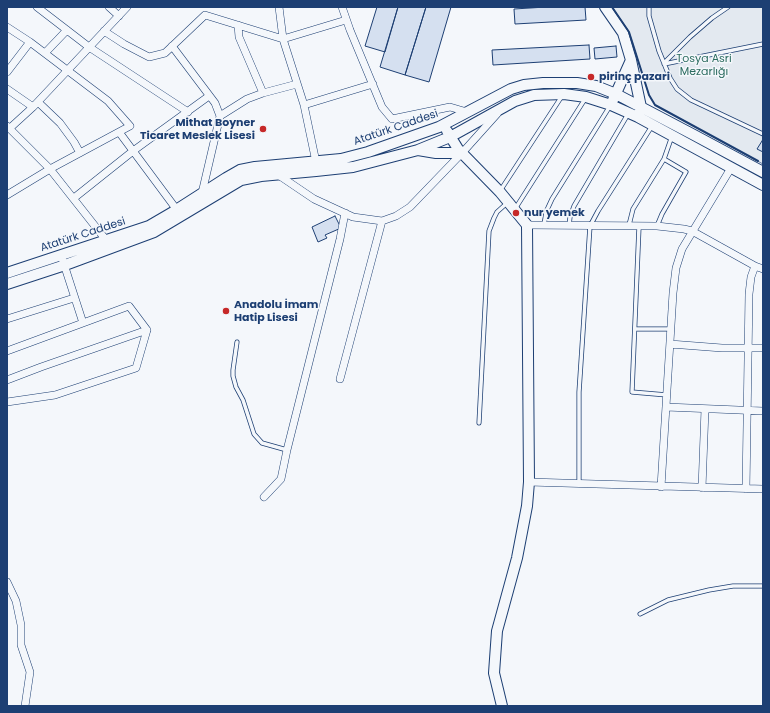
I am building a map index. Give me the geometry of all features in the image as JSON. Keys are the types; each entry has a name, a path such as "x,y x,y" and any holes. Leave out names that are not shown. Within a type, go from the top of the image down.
{"main road":[{"path":"605,7 623,33 631,60 641,106 638,118"},
{"path":"611,105 631,60"},
{"name":"Atatürk Caddesi","path":"7,273 149,226 177,210 234,173 247,169 316,162 368,152 414,137 443,125 511,89 524,85 543,83 577,83 596,86 641,106 762,170"},
{"name":"Atatürk Caddesi","path":"7,284 65,265 164,227 241,180 277,174 353,167 418,150 450,137 515,101 534,95 564,94 586,97 611,105 652,125 763,185"},
{"path":"443,125 462,153 500,192 527,225 527,506 517,558 497,631 494,673 502,706"},
{"path":"418,150 436,153 462,153"}],"street":[{"path":"37,7 89,47 188,112"},
{"path":"109,7 119,16"},
{"path":"106,240 50,169 8,127 36,105 127,7"},
{"path":"279,7 283,39 304,105 316,162"},
{"path":"342,7 382,107 392,119 450,107 467,112"},
{"path":"104,31 124,44 149,57 165,53 205,15 283,39 346,20"},
{"path":"238,25 239,37 263,94"},
{"path":"7,27 30,42 108,101 130,126 50,169 7,195"},
{"path":"45,53 67,30"},
{"path":"7,72 30,42"},
{"path":"172,46 215,103 220,116 202,193"},
{"path":"220,116 247,99 297,84"},
{"path":"304,105 373,84"},
{"path":"7,89 36,105 60,123 80,153"},
{"path":"74,198 133,151 209,96"},
{"path":"277,174 314,199 353,217 382,221 396,216 410,207 462,153 503,107"},
{"path":"119,132 177,210"},
{"path":"661,487 672,293 676,268 682,249 731,168"},
{"path":"264,497 281,479 340,239 345,213"},
{"path":"340,379 382,221"},
{"path":"527,225 674,227 692,231 763,269"},
{"path":"61,255 83,323"},
{"path":"746,488 748,294 751,277 755,266"},
{"path":"7,319 74,298"},
{"path":"7,351 129,306 146,330"},
{"path":"7,380 146,330"},
{"path":"7,402 55,395 136,368 146,330"},
{"path":"670,344 722,348 763,348"},
{"path":"666,407 763,411"},
{"path":"702,488 705,409"},
{"path":"528,482 763,489"},
{"path":"7,582 16,601 21,626 21,645 30,672 25,706"}],"lane":[{"path":"649,7 652,30 664,64 677,89 692,100 763,134"},
{"path":"664,64 690,37 712,18 728,7"},
{"path":"664,64 763,44"},
{"path":"500,192 564,94"},
{"path":"479,423 489,231 494,218 502,206 511,206 586,97"},
{"path":"544,225 546,212 552,199 611,105"},
{"path":"569,226 570,217 574,206 628,113"},
{"path":"579,484 579,392 590,226 652,125"},
{"path":"629,226 633,209 664,159 672,136"},
{"path":"657,226 662,214 686,172 664,159"},
{"path":"639,226 632,392 667,395"},
{"path":"635,329 671,329"},
{"path":"237,342 232,370 233,376 236,387 243,400 254,434 262,443 287,450"},
{"path":"640,614 668,600 708,590 733,586 763,586"}],"green space":[{"name":"Tosya Asri Mezarlığı","path":"612,7 763,7 763,164 655,105 649,95 629,32"}],"building":[{"path":"377,7 398,7 385,52 365,46"},
{"path":"398,7 426,7 405,75 380,67"},
{"path":"426,7 451,7 429,82 405,75"},
{"path":"585,7 586,20 515,24 514,9"},
{"path":"589,45 590,59 493,65 492,50"},
{"path":"616,46 617,57 595,59 594,48"},
{"path":"763,141 763,152 757,149"},
{"path":"335,216 341,228 325,235 327,238 318,242 312,227"}],"wall":[{"path":"612,7 629,32 649,95 655,105 758,161"}],"place":[{"name":"pirinç pazari","path":"591,77"},
{"name":"Mithat Boyner Ticaret Meslek Lisesi","path":"263,129"},
{"name":"nur yemek","path":"516,213"},
{"name":"Anadolu İmam Hatip Lisesi","path":"226,311"}]}
